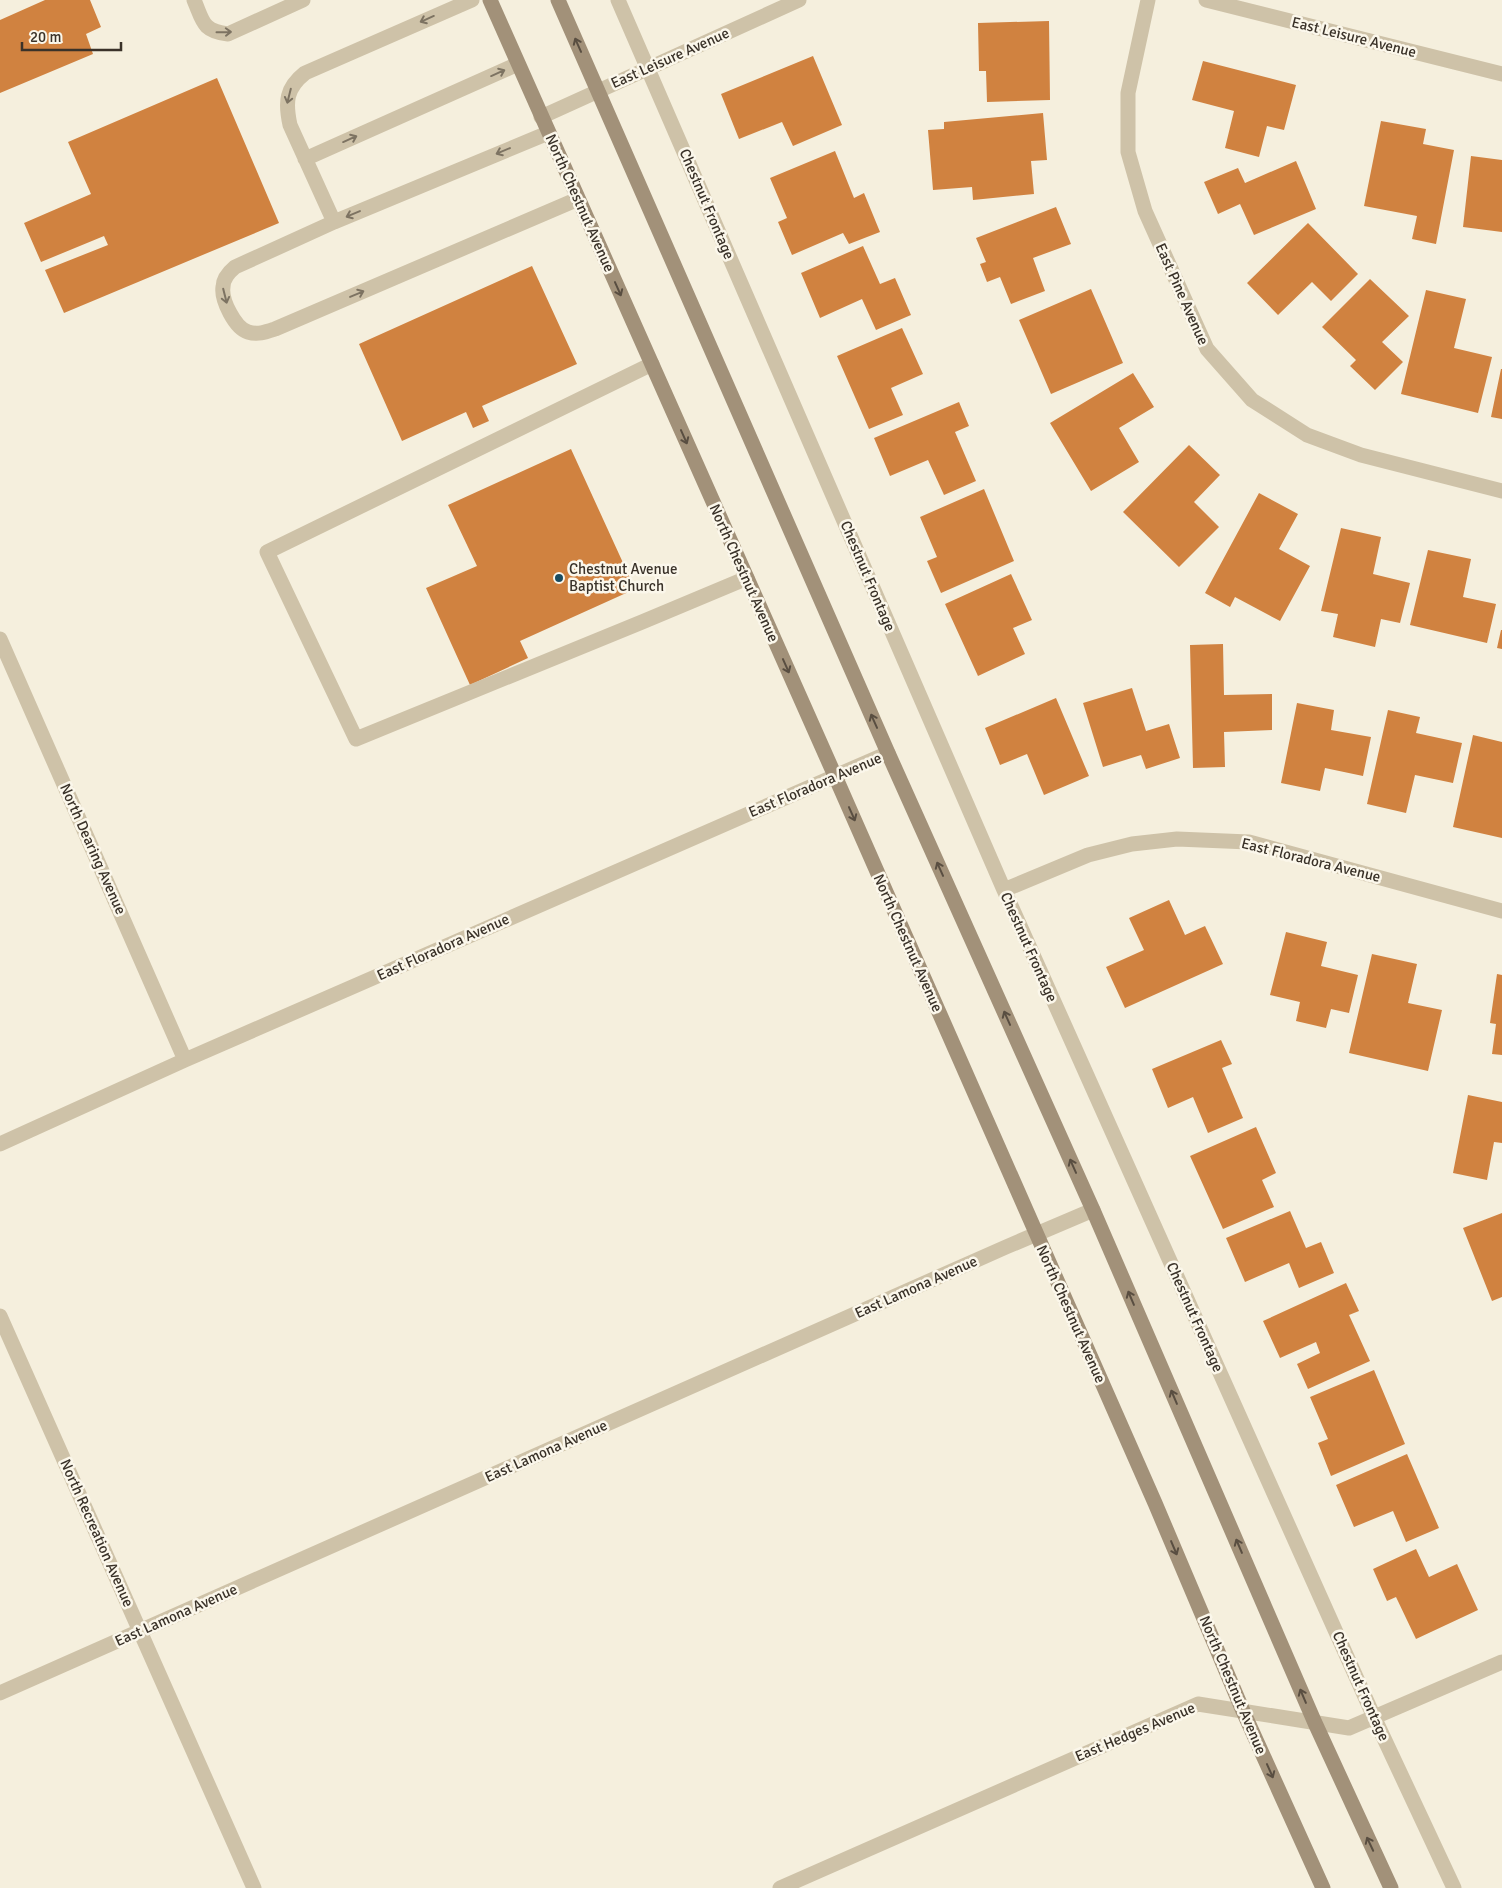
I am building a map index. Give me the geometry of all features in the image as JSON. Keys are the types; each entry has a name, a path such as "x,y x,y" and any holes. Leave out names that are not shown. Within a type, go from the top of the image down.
{"main road":[{"name":"North Chestnut Avenue","path":"490,0 835,776 1155,1503 1242,1711 1323,1888"},
{"path":"558,0 888,753 1093,1210 1315,1723 1390,1888"}],"street":[{"path":"194,0 206,26 216,32 228,34 303,0"},
{"path":"334,222 290,125 287,100 294,82 305,72 472,0"},
{"name":"Chestnut Frontage","path":"618,0 1004,890 1374,1717 1454,1888"},
{"name":"East Leisure Avenue","path":"542,117 597,90 798,0"},
{"name":"East Pine Avenue","path":"1148,0 1128,93 1128,152 1145,211 1207,349 1252,400 1308,436 1361,455 1502,491"},
{"name":"East Leisure Avenue","path":"1206,0 1502,74"},
{"path":"305,159 518,64"},
{"path":"548,132 334,222 234,267 228,274 222,288 228,309 236,326 248,332 261,334 578,199"},
{"path":"652,364 266,552 356,739 747,578"},
{"name":"North Dearing Avenue","path":"0,639 185,1060"},
{"name":"East Floradora Avenue","path":"0,1144 185,1060 888,753"},
{"name":"East Floradora Avenue","path":"1004,890 1088,855 1132,844 1168,840 1212,839 1250,842 1502,911"},
{"name":"East Lamona Avenue","path":"0,1693 1093,1210"},
{"name":"North Recreation Avenue","path":"0,1316 254,1888"},
{"name":"East Hedges Avenue","path":"780,1888 1198,1704 1349,1728 1502,1662"}],"building":[{"path":"45,0 90,0 101,27 86,34 93,54 0,93 0,20"},
{"path":"1049,21 1050,100 987,102 986,71 979,71 978,23"},
{"path":"813,56 842,125 793,146 782,122 739,139 721,94"},
{"path":"1203,61 1296,85 1284,130 1267,126 1259,157 1225,148 1234,111 1192,100"},
{"path":"217,78 279,223 64,313 45,270 108,245 104,236 41,262 24,223 91,194 68,142"},
{"path":"1043,113 1047,160 1031,161 1034,194 973,200 972,187 933,190 928,130 944,129 944,122"},
{"path":"1381,121 1426,129 1423,144 1454,150 1436,244 1412,239 1417,216 1364,206"},
{"path":"835,151 854,198 864,193 880,232 849,244 843,233 792,255 778,222 787,218 770,178"},
{"path":"1471,156 1502,160 1502,232 1463,227"},
{"path":"1296,161 1316,209 1254,235 1240,204 1218,214 1204,182 1238,168 1245,183"},
{"path":"1056,207 1071,244 1033,258 1045,291 1011,304 1000,277 987,282 980,264 986,262 976,238"},
{"path":"1308,223 1358,274 1331,301 1312,282 1278,315 1247,283"},
{"path":"863,246 880,284 895,278 911,315 876,330 862,299 820,318 801,273"},
{"path":"532,266 577,364 482,406 489,421 473,428 466,412 402,441 359,344"},
{"path":"1370,279 1409,316 1382,342 1403,362 1375,390 1350,366 1356,360 1322,327"},
{"path":"1091,289 1123,363 1051,394 1019,320"},
{"path":"1426,290 1466,299 1454,348 1492,357 1478,413 1401,394"},
{"path":"902,328 923,374 891,388 903,415 869,429 837,356"},
{"path":"1502,369 1502,419 1491,417"},
{"path":"1133,373 1154,407 1119,428 1139,462 1091,491 1050,423"},
{"path":"959,402 969,426 955,432 976,481 944,495 928,460 890,476 874,438"},
{"path":"1189,445 1220,475 1194,502 1219,527 1179,567 1123,512"},
{"path":"571,449 635,589 520,641 528,658 470,685 426,588 477,566 448,505"},
{"path":"984,489 1014,561 941,593 927,561 937,557 920,517"},
{"path":"1259,493 1298,514 1279,549 1310,566 1280,621 1235,597 1230,607 1205,593"},
{"path":"1341,528 1381,537 1373,574 1410,583 1400,623 1381,619 1375,647 1333,637 1338,614 1321,611"},
{"path":"1428,550 1471,559 1463,597 1496,604 1487,643 1410,625"},
{"path":"1011,574 1032,620 1013,628 1025,654 978,676 945,604"},
{"path":"1502,630 1502,649 1497,648"},
{"path":"1223,644 1224,695 1272,694 1272,730 1224,732 1225,767 1193,768 1190,645"},
{"path":"1132,688 1146,731 1169,724 1180,758 1146,769 1141,755 1103,767 1083,703"},
{"path":"1056,698 1089,776 1044,795 1027,754 1000,765 985,728"},
{"path":"1297,703 1334,710 1331,730 1371,737 1363,776 1325,768 1320,791 1281,783"},
{"path":"1388,710 1420,717 1416,733 1462,743 1453,783 1415,775 1406,813 1367,804"},
{"path":"1473,735 1502,742 1502,838 1453,827"},
{"path":"1169,900 1185,935 1205,926 1223,964 1125,1008 1106,967 1144,950 1129,918"},
{"path":"1286,932 1327,942 1321,966 1358,975 1349,1013 1331,1009 1326,1028 1296,1021 1300,1002 1270,995"},
{"path":"1372,954 1417,964 1408,1003 1442,1010 1428,1071 1349,1053"},
{"path":"1497,974 1502,975 1502,1055 1492,1054 1496,1024 1490,1023"},
{"path":"1221,1040 1232,1064 1222,1068 1243,1118 1208,1133 1193,1097 1168,1108 1152,1069"},
{"path":"1468,1095 1502,1102 1502,1143 1494,1142 1487,1180 1453,1173"},
{"path":"1256,1127 1276,1173 1262,1180 1274,1207 1223,1229 1190,1156"},
{"path":"1290,1211 1306,1248 1321,1242 1334,1273 1299,1288 1289,1263 1245,1282 1226,1238"},
{"path":"1502,1213 1502,1297 1492,1301 1463,1228"},
{"path":"1346,1283 1359,1311 1349,1315 1370,1361 1308,1389 1297,1364 1320,1353 1316,1342 1280,1358 1263,1321"},
{"path":"1374,1370 1405,1444 1331,1476 1318,1443 1328,1439 1310,1397"},
{"path":"1407,1454 1439,1528 1406,1542 1393,1511 1354,1527 1336,1485"},
{"path":"1416,1549 1429,1577 1457,1564 1478,1610 1416,1639 1396,1597 1387,1601 1373,1569"}],"place":[{"name":"Chestnut Avenue Baptist Church","path":"559,578"}]}
